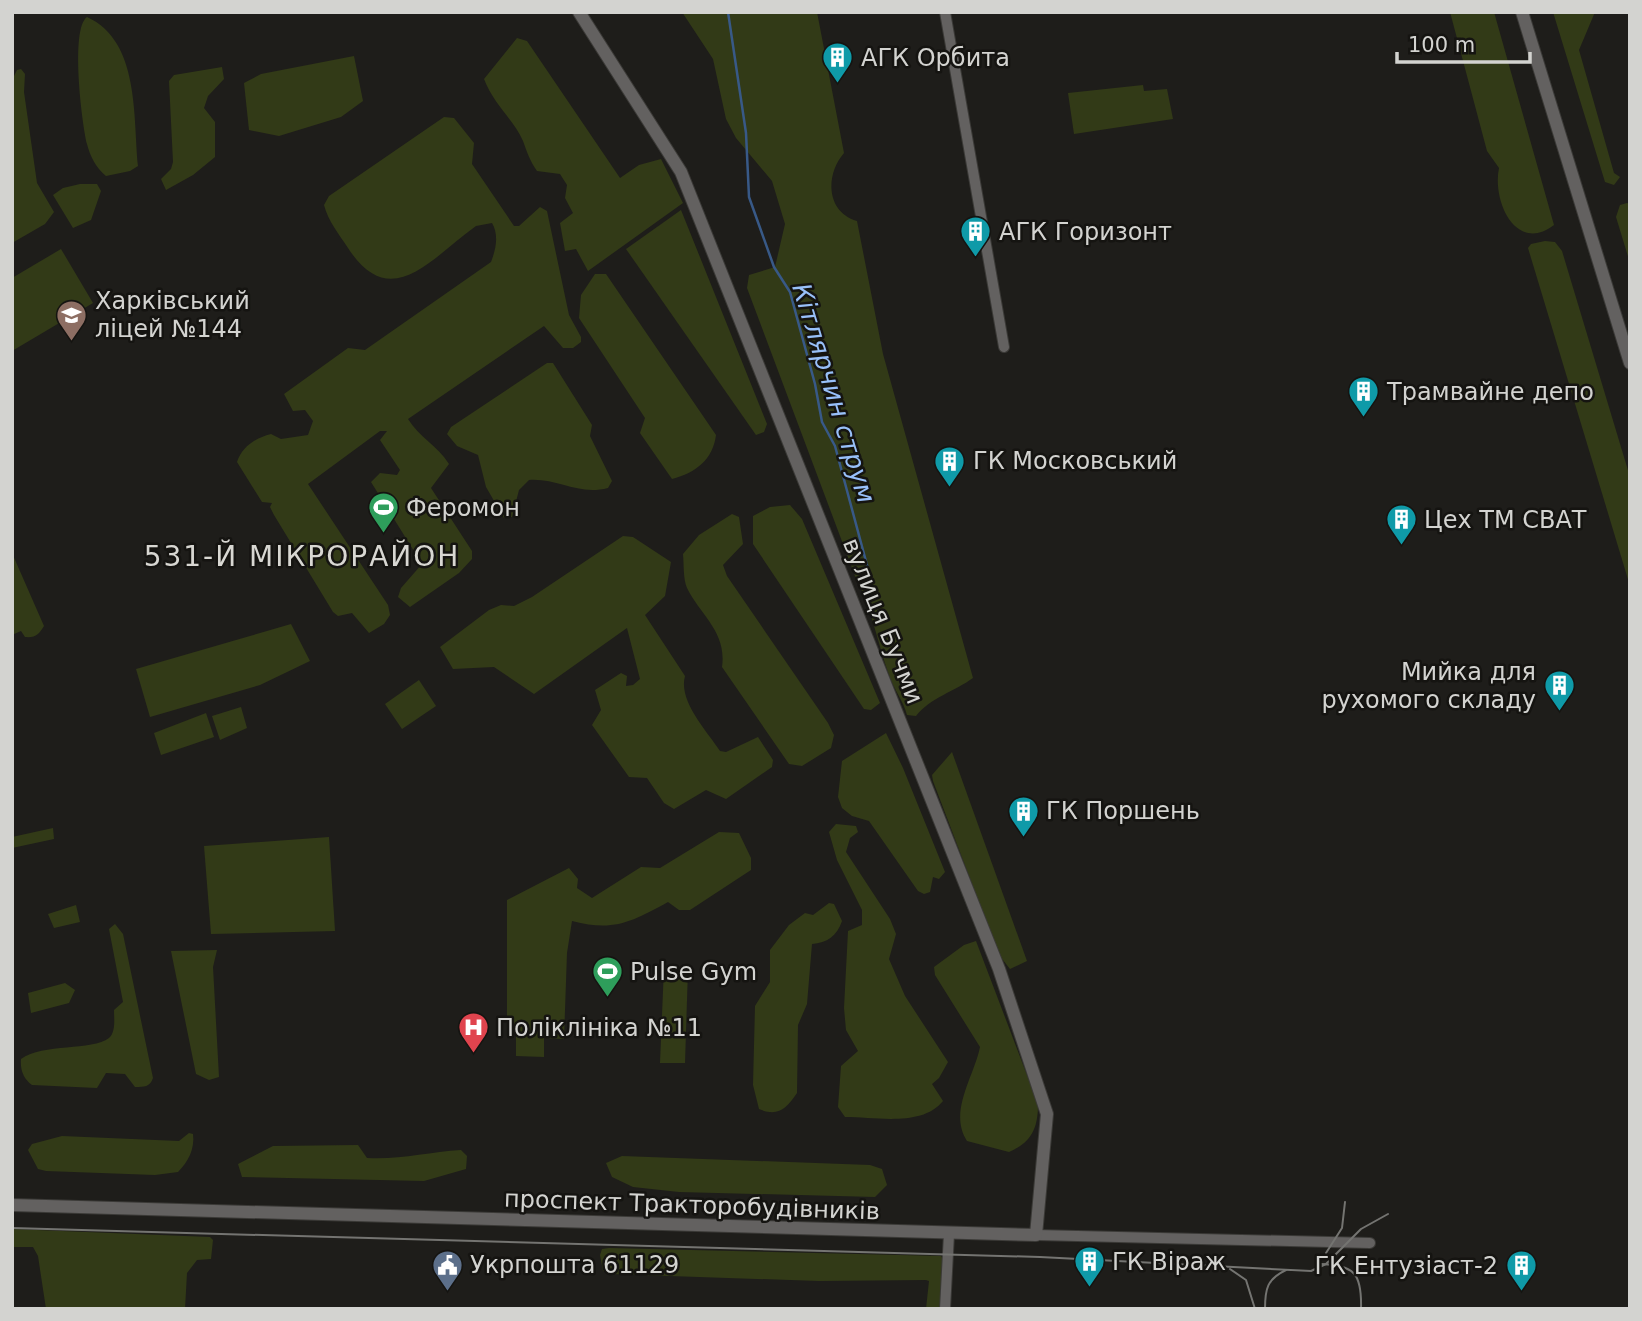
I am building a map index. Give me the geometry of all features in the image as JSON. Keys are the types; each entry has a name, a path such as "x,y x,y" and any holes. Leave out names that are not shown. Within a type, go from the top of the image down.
{"street":[{"name":"вулиця Бучми","path":"579,12 681,172 999,969 1047,1114 1036,1235"},
{"path":"945,12 1004,347"},
{"path":"1522,12 1630,363"},
{"name":"проспект Тракторобудівників","path":"12,1205 949,1234 1370,1243"},
{"path":"945,1309 949,1234"}],"green space":[{"path":"682,12 817,12 844,153 834,172 834,201 839,210 857,221 883,354 973,678 935,699 916,716 907,715 891,680 866,600 747,288 749,275 775,267 785,224 772,181 736,138 726,119 713,59"},
{"path":"1450,12 1494,12 1554,225 1540,232 1528,233 1518,228 1503,208 1499,195 1499,168 1487,151"},
{"path":"1553,12 1595,12 1579,50 1614,173 1620,177 1614,185 1605,182"},
{"path":"87,17 104,28 117,44 131,82 134,104 138,166 130,171 106,176 96,166 90,153 82,117 78,57 82,25"},
{"path":"517,38 527,41 620,178 639,165 661,159 683,203 588,271 576,249 565,251 560,223 573,213 565,198 567,185 560,174 537,171 519,133 493,97 484,79"},
{"path":"354,56 363,101 341,117 279,136 249,130 244,83 261,74"},
{"path":"222,67 224,79 208,96 204,108 215,122 215,157 193,175 166,190 161,179 171,169 173,162 169,81 174,75"},
{"path":"21,69 25,74 24,92 37,183 54,212 45,224 12,243 12,80 17,70"},
{"path":"1143,85 1144,91 1167,89 1173,119 1074,134 1068,93"},
{"path":"444,117 454,118 474,143 472,164 514,226 519,226 540,207 547,211 569,315 581,342 573,348 563,348 544,326 408,419 449,464 431,488 472,551 472,559 459,573 410,607 398,597 401,588 422,564 371,482 380,473 397,475 400,470 380,440 387,431 380,431 308,484 388,605 390,615 384,624 369,633 352,613 338,616 333,612 274,515 270,507 272,503 262,502 237,462 246,448 265,436 271,434 281,439 308,435 313,421 305,410 293,411 284,394 348,348 365,350 491,262 496,242 492,223 476,226 411,274 396,278 380,277 364,267 348,248 324,205 329,196"},
{"path":"97,184 101,191 91,220 73,228 53,195 63,188"},
{"path":"1630,204 1630,263 1616,217 1620,205"},
{"path":"681,210 767,424 764,432 756,435 626,249"},
{"path":"1555,242 1562,251 1630,477 1630,586 1528,248 1531,244"},
{"path":"61,249 93,303 12,351 12,278"},
{"path":"595,274 606,274 716,435 707,458 689,473 672,479 640,433 645,418 579,318 581,295"},
{"path":"547,363 553,363 592,425 590,436 612,481 608,488 587,490 529,480 519,490 512,517 504,518 486,487 478,455 457,446 447,434 451,427"},
{"path":"790,505 802,519 880,703 871,710 864,709 753,544 753,516 770,507"},
{"path":"732,514 739,517 743,544 723,565 727,576 834,735 831,748 802,766 789,764 722,667 723,655 717,634 686,584 683,554 699,535"},
{"path":"623,536 633,537 671,562 665,596 645,615 685,676 686,695 701,725 720,751 726,752 758,737 773,760 772,767 726,799 706,790 674,809 664,803 647,778 629,777 592,725 601,710 595,690 621,673 627,676 626,686 633,685 640,679 627,628 534,694 494,667 453,669 440,647 489,610 501,605 514,606 532,597"},
{"path":"12,553 44,626 32,637 25,637 21,631 12,635"},
{"path":"291,624 310,661 260,685 150,717 136,669"},
{"path":"419,680 436,706 402,729 385,704"},
{"path":"241,707 247,728 220,740 212,716"},
{"path":"206,713 214,737 161,755 154,733"},
{"path":"886,733 945,872 939,879 933,877 930,892 924,894 918,891 869,821 852,816 842,808 838,797 842,761"},
{"path":"952,752 1027,961 1010,969 999,955 933,781 932,775"},
{"path":"836,824 856,826 858,832 850,838 846,852 890,919 896,934 889,959 905,996 948,1062 939,1078 932,1084 943,1101 923,1114 898,1119 845,1117 838,1107 841,1066 858,1051 846,1030 844,1008 848,931 862,925 862,910 837,860 829,832"},
{"path":"53,828 54,839 12,848 12,837"},
{"path":"719,832 739,833 751,858 751,870 690,910 679,910 668,902 622,923 600,925 572,921 567,953 564,1039 544,1038 544,1057 516,1056 516,1032 507,1031 507,900 569,868 578,879 577,888 592,898 641,867 660,868"},
{"path":"329,837 335,931 211,934 204,846"},
{"path":"829,903 834,904 842,921 831,938 812,944 807,1004 798,1025 797,1093 781,1110 771,1112 759,1109 753,1085 755,1006 770,982 770,950 789,925 805,913 813,915"},
{"path":"76,905 80,922 54,928 48,914"},
{"path":"115,924 123,934 152,1081 146,1086 135,1087 125,1074 106,1073 97,1088 32,1085 23,1074 21,1059 42,1051 91,1045 109,1038 113,1032 114,1010 123,1002 109,929"},
{"path":"976,941 1038,1104 1037,1120 1032,1133 1023,1144 1009,1152 967,1141 962,1130 961,1106 980,1047 935,975 934,967 964,945"},
{"path":"217,950 213,967 219,1077 209,1080 196,1074 171,951"},
{"path":"664,967 688,969 685,1063 660,1063"},
{"path":"65,983 75,990 69,1003 31,1013 28,993"},
{"path":"189,1133 193,1134 193,1145 182,1168 178,1172 155,1175 46,1171 38,1169 28,1150 32,1144 62,1136 179,1141"},
{"path":"358,1145 367,1158 461,1150 467,1156 466,1169 424,1181 242,1177 238,1164 273,1146"},
{"path":"622,1156 870,1165 882,1169 887,1185 875,1197 679,1192 633,1187 612,1177 606,1163"},
{"path":"12,1229 210,1237 213,1240 211,1259 197,1260 187,1273 185,1309 46,1309 38,1256 33,1247 12,1247"},
{"path":"602,1249 941,1256 944,1261 943,1309 926,1309 929,1281 926,1280 819,1281 612,1274 603,1271 600,1255"}],"waterway":[{"name":"Кітлярчин струм","path":"728,12 746,133 749,197 774,267 790,292 815,384 822,422 835,446 871,580"}],"tram line":[{"path":"1326,1253 1342,1228 1345,1202"},
{"path":"12,1228 1040,1257 1311,1271 1326,1264 1361,1229 1388,1214"},
{"path":"1321,1264 1349,1269 1354,1274 1360,1287 1361,1309"},
{"path":"1230,1269 1246,1280 1255,1309"},
{"path":"1265,1309 1268,1285 1286,1270"}],"place":[{"name":"АГК Орбита","path":"838,85"},
{"name":"АГК Горизонт","path":"976,259"},
{"name":"Харківський ліцей №144","path":"72,342"},
{"name":"Трамвайне депо","path":"1364,419"},
{"name":"ГК Московський","path":"950,488"},
{"name":"Феромон","path":"383,535"},
{"name":"Цех ТМ СВАТ","path":"1401,547"},
{"name":"Мийка для рухомого складу","path":"1559,713"},
{"name":"ГК Поршень","path":"1023,838"},
{"name":"Pulse Gym","path":"607,999"},
{"name":"Поліклініка №11","path":"473,1055"},
{"name":"ГК Віраж","path":"1089,1289"},
{"name":"Укрпошта 61129","path":"447,1292"},
{"name":"ГК Ентузіаст-2","path":"1521,1293"}],"district":[{"name":"531-Й МІКРОРАЙОН","path":"302,556"}]}
